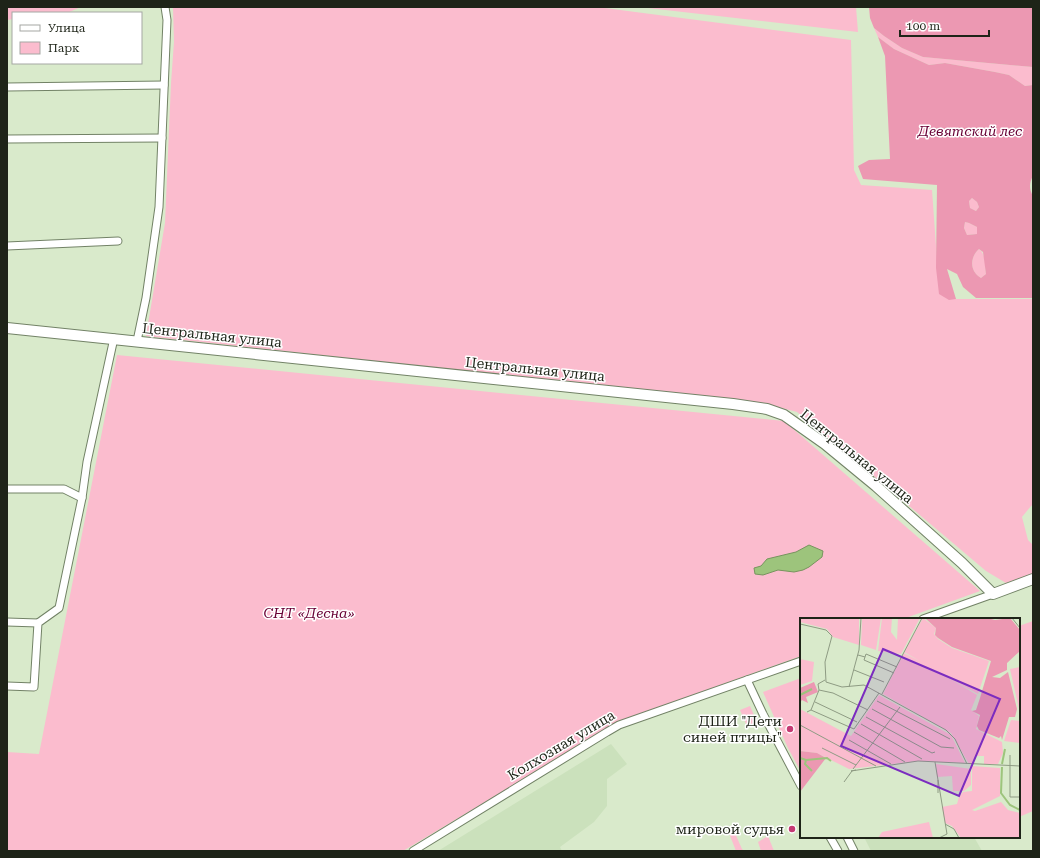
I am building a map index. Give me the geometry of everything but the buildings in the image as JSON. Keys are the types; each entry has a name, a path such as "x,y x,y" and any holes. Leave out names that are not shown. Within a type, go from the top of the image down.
{"street":[{"path":"137,341 146,298 159,208 167,20 165,7"},
{"path":"7,87 164,85"},
{"path":"7,139 162,138"},
{"path":"7,246 118,241"},
{"name":"Центральная улица","path":"7,328 726,403 767,409 784,416 836,453 876,486 994,594"},
{"path":"7,622 38,623 60,608 82,498 87,462 114,338"},
{"path":"7,488 64,489 82,498"},
{"path":"926,618 1033,579"},
{"path":"7,686 34,687 38,623"},
{"name":"Колхозная улица","path":"413,851 619,725 800,661"},
{"path":"747,680 800,784"},
{"path":"831,838 838,851"},
{"path":"848,838 854,851"}],"shaded area":[{"path":"809,545 823,551 822,557 809,567 794,572 778,570 763,575 755,574 754,568 761,566 767,559 796,552"},
{"path":"611,744 627,764 607,779 607,806 594,822 560,847 562,851 438,851"},
{"path":"864,838 975,838 982,851 871,851"}],"green space":[{"path":"7,7 81,7 69,12 12,12 12,19 7,20"},
{"path":"173,7 597,7 851,40 854,170 861,185 932,190 938,274 953,299 1033,299 1033,505 1022,517 1028,540 1033,545 1033,574 1006,583 986,571 797,412 778,407 727,399 146,336 165,223 174,42"},
{"path":"639,7 856,7 858,32"},
{"path":"869,7 1033,7 1033,67 923,57 902,48 874,28 870,18"},
{"path":"874,28 902,48 923,57 1033,67 1033,85 1025,86 1009,75 995,72 945,63 929,65 894,49 878,37"},
{"name":"Девятский лес","path":"878,37 894,49 929,65 945,63 995,72 1009,75 1025,86 1033,85 1033,176 1030,186 1033,196 1033,298 976,298 963,287 957,274 947,269 956,299 949,300 939,294 936,268 937,185 863,179 858,166 869,160 890,159 885,56","holes":["972,198 977,202 979,207 976,211 970,208 969,201","965,222 969,223 977,227 977,234 967,235 964,228","979,249 983,252 986,274 981,278 974,272 972,264 976,252"]},
{"path":"972,198 977,202 979,207 976,211 970,208 969,201"},
{"path":"965,222 977,227 977,234 967,235 964,228"},
{"path":"979,249 984,257 986,274 981,278 974,272 972,264 974,256"},
{"name":"СНТ «Десна»","path":"117,355 784,421 980,591 906,618 800,618 800,656 620,721 403,851 7,851 7,752 39,754"},
{"path":"1033,621 1033,811 1020,817 1020,626"},
{"name":"ДШИ \"Дети синей птицы\"","path":"800,678 800,770 788,748 763,692"},
{"path":"750,706 757,722 747,726 740,710"},
{"path":"734,831 744,851 736,851 729,833"},
{"path":"768,836 774,851 761,851 758,842"}],"place":[{"name":"ДШИ \"Дети синей птицы\"","path":"790,729"},
{"name":"мировой судья","path":"792,829"}]}
